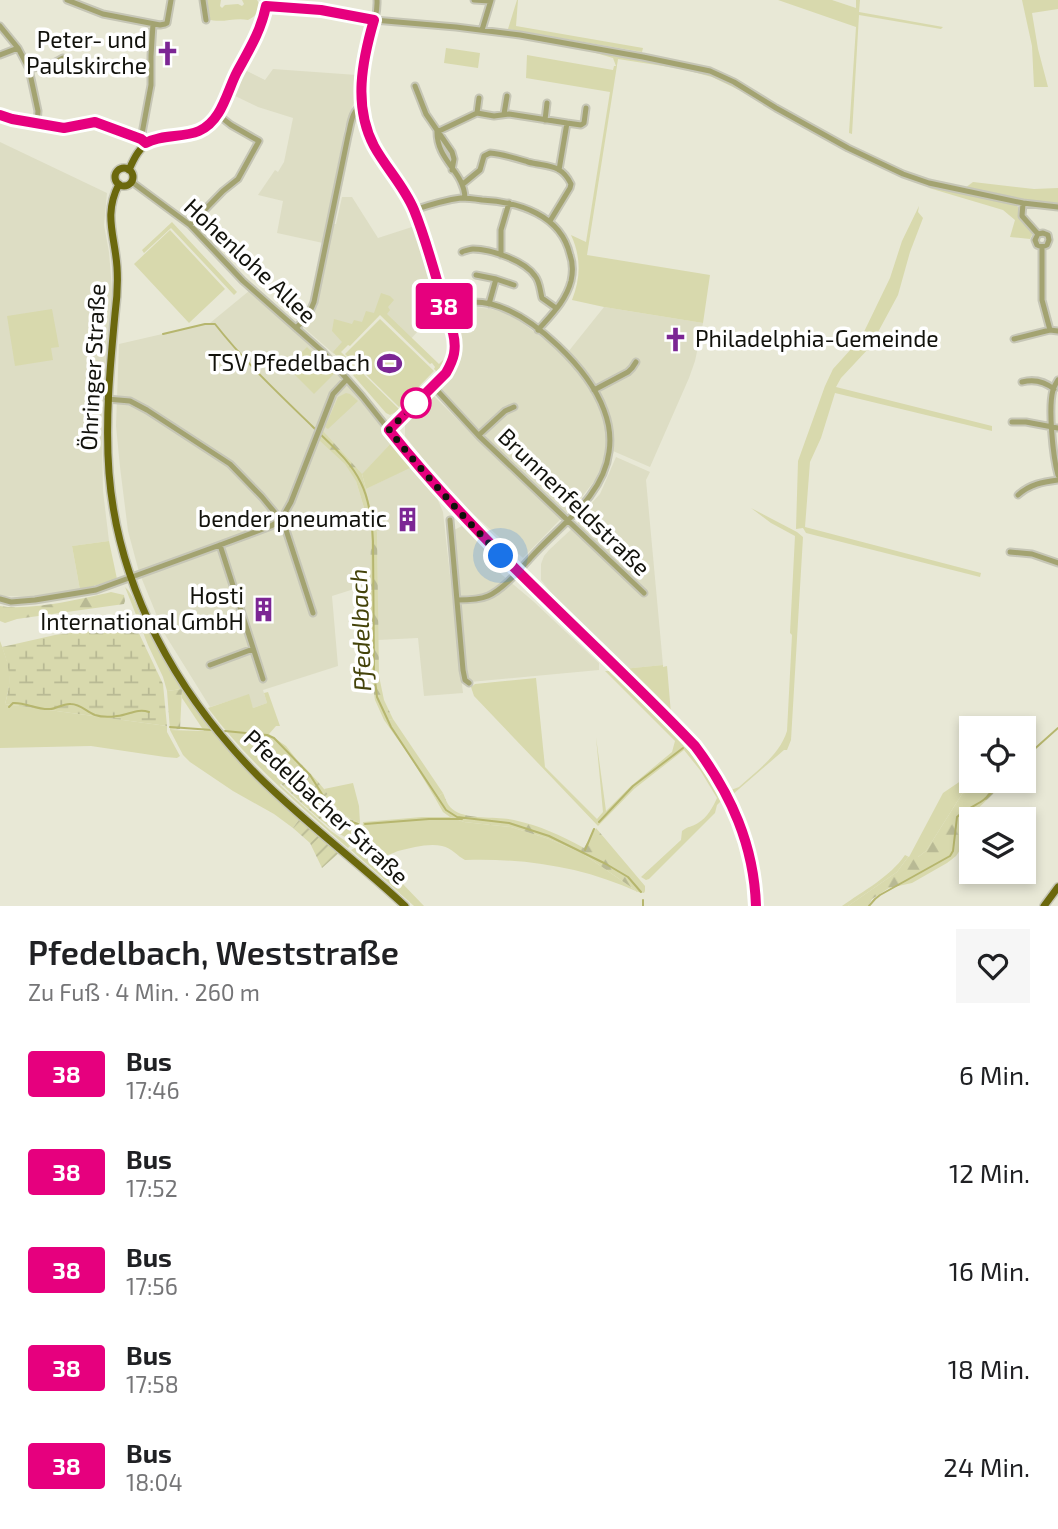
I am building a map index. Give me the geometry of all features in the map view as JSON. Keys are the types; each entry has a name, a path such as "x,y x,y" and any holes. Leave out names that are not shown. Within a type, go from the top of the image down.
{"main road":[{"path":"129,170 143,141 202,130 218,114 258,34 265,3"},
{"path":"129,170 134,183 124,186 119,184 115,177 118,171 129,170"},
{"name":"Öhringer Straße","path":"119,184 109,218 117,266 117,299 107,399 109,477 115,521 130,578 157,640 194,701 222,737"},
{"name":"Pfedelbacher Straße","path":"222,737 261,778 405,906"},
{"path":"1044,906 1058,887"}],"street":[{"path":"67,0 103,14 165,24 171,0"},
{"path":"85,8 87,0"},
{"path":"203,0 206,20"},
{"path":"377,0 361,72 365,119 374,146 403,188 414,210 453,333 455,349 452,363 446,373 389,430"},
{"path":"474,0 490,1 482,30"},
{"path":"265,3 374,20 482,30 584,46 710,71 848,148 903,174 929,183 1023,204 1058,207"},
{"path":"0,115 64,128 95,122 143,141 152,85 153,23"},
{"path":"0,26 18,48 29,69 38,111 37,123"},
{"path":"0,55 18,48"},
{"path":"29,69 52,64 63,58"},
{"path":"415,86 426,114 437,132 437,142 463,184 465,198"},
{"path":"504,114 507,96"},
{"path":"477,113 479,98"},
{"path":"545,120 547,103"},
{"path":"296,328 307,316 314,302 354,111 363,105"},
{"path":"437,132 477,113 494,116 509,114 581,125 584,123 586,108"},
{"path":"190,225 238,179 259,141 218,114"},
{"path":"559,170 567,123"},
{"path":"463,184 480,170 484,156 489,153 553,166 568,178 571,184 550,220"},
{"name":"Hohenlohe Allee","path":"134,183 190,225 243,281 322,351 455,508 686,736 713,770 729,799 745,839 753,874 756,906"},
{"path":"414,210 465,198 509,203 550,220 568,245 572,272 563,300 538,330"},
{"path":"501,255 501,230 509,203"},
{"path":"1023,204 1022,216 1038,234 1045,234 1049,240 1057,241"},
{"path":"1038,234 1035,243 1042,247"},
{"path":"1042,247 1047,245 1049,240"},
{"path":"1042,247 1042,300 1050,330"},
{"path":"462,252 472,249 516,260 534,273 538,279 541,298 556,309"},
{"path":"476,275 514,285"},
{"path":"489,304 496,279"},
{"path":"443,306 468,302 489,304 518,316 538,330 580,370 594,390 608,425 610,452 601,481 589,498 517,572 486,597 457,600"},
{"path":"1014,339 1050,330 1058,331"},
{"path":"594,390 628,372 636,362"},
{"path":"0,599 11,602 96,590 281,520 317,439 333,394 347,379"},
{"path":"1021,382 1033,379 1054,389"},
{"path":"1018,495 1035,484 1058,477 1055,464 1054,389 1058,380"},
{"name":"Brunnenfeldstraße","path":"433,386 479,435 645,593"},
{"path":"107,399 130,401 147,410 216,454 240,474 281,520 313,613"},
{"name":"Brunnenfeldstraße","path":"479,435 505,411 514,407"},
{"path":"1012,422 1055,427"},
{"path":"450,520 463,670 465,680 469,683"},
{"path":"220,545 263,679"},
{"path":"1010,552 1032,554 1058,563"},
{"path":"210,665 253,649"}],"shaded area":[{"path":"243,69 265,80 273,69 357,75 357,94 345,127 323,243 277,233 283,201 258,195 275,170 278,172 284,162 293,118 258,107 231,94"},
{"path":"0,142 107,193 104,225 113,302 101,398 103,491 109,541 72,546 80,590 35,597 0,596"},
{"path":"342,197 352,197 378,238 415,226 431,277 418,288 438,309 409,341 380,313 334,354 303,327 317,303 332,224 336,224"},
{"path":"249,291 322,354 393,441 356,481 371,531 370,584 332,596 338,666 263,690 267,703 253,708 248,695 210,707 164,633 139,572 128,531 116,426 119,344 210,323"},
{"path":"460,305 506,313 548,342 564,357 604,307 703,323 689,378 650,467 606,448 595,480 523,558 465,507 440,481 405,436 405,425 434,396 472,434 476,428 440,387 453,369 459,353 451,314 453,307"},
{"path":"616,457 650,472 646,480 663,665 623,669 541,580 544,556 578,523 577,519 600,494"},
{"path":"410,467 437,498 443,512 463,693 424,696 418,638 378,640 377,532 366,489"},
{"path":"462,526 488,553 501,574 599,663 599,670 470,682 466,679 454,530"}],"green space":[{"path":"207,0 221,0 222,8 225,5 242,6 242,0 257,0 259,9 248,20 213,20 208,19"},
{"path":"517,0 516,26 643,48 642,52 508,29"},
{"path":"778,0 832,0 856,8 856,0 860,0 859,12 943,27 941,29 859,15 852,134 849,133 856,27"},
{"path":"1022,0 1058,0 1058,9 1032,13 1048,87 1034,87 1032,46"},
{"path":"446,48 480,53 478,68 444,63"},
{"path":"589,49 701,70 739,87 739,90 712,77 682,69 618,59 587,255 710,275 703,323 572,300 579,267 571,235 586,242 610,92 526,78 527,55 613,70 616,66 613,58"},
{"path":"973,182 1034,189 1058,188 1058,203 1025,200 965,188"},
{"path":"933,186 1015,204 1019,216 1033,233 1030,239 1010,237 1015,220 1003,210 929,188"},
{"path":"919,206 918,212 923,218 898,295 870,347 836,387 992,426 992,431 835,393 821,438 810,462 805,527 981,573 980,577 806,533 803,528 796,529 798,461 825,386 833,369 861,338 890,278 902,241"},
{"path":"172,222 237,292 234,295 171,228 144,253 142,250"},
{"path":"170,230 225,289 189,323 134,264"},
{"path":"381,293 394,300 388,307 390,310 387,314 439,364 443,360 446,362 438,373 432,363 380,315 348,345 341,352 400,410 390,415 333,352 342,342 332,331 334,319 352,324 354,320 362,322 366,311 374,313"},
{"path":"52,309 59,347 51,348 53,360 15,366 7,316"},
{"name":"TSV Pfedelbach","path":"380,319 434,371 399,407 345,354"},
{"path":"307,347 334,374 314,394 287,367"},
{"path":"346,393 358,401 328,429 325,427 338,397"},
{"path":"323,431 362,474 377,532 379,676 384,700 393,719 384,720 375,700 372,681 371,531 356,481 345,464 319,440"},
{"path":"393,441 414,466 366,489 362,474"},
{"path":"751,508 803,537 791,740 787,750 730,795 715,768 697,745 623,669 667,666 671,714 697,741 731,790 739,787 779,748 787,731 795,536"},
{"path":"109,541 117,579 80,590 72,546"},
{"path":"125,587 131,594 152,638 182,689 167,691"},
{"path":"111,592 124,595 124,604 5,623 0,621 0,606 40,606"},
{"path":"135,625 163,684 167,726 5,704 9,676 2,647 55,635"},
{"path":"0,641 9,672 5,704 167,726 167,732 180,756 165,757 91,746 0,748"},
{"path":"605,671 610,671 671,731 699,764 722,800 715,813 646,880 641,877 681,840 682,831 704,818 717,798 684,750 634,789 598,826 474,696 471,687 475,684 536,678 545,767 597,819 603,812 596,737 606,811 672,752 675,741"},
{"path":"182,689 223,742 300,818 293,828 233,791 183,755 170,730 204,731 182,698"},
{"path":"182,689 180,729 170,730 167,691"},
{"path":"268,692 280,726 276,726 269,734 286,746 297,760 280,785 331,831 351,845 348,848 257,764 208,708 249,694 253,708 267,703 264,693"},
{"path":"393,719 443,793 435,798 384,720"},
{"path":"297,760 321,785 342,813 360,823 357,841 328,826 280,783"},
{"path":"959,782 959,793 964,793 926,851 918,857 909,857 943,793"},
{"path":"353,783 360,823 335,806 324,789"},
{"path":"443,793 451,807 461,814 524,822 584,848 596,828 645,886 645,891 638,892 582,853 549,839 511,827 464,822 450,817 443,812 435,798"},
{"path":"994,793 980,807 959,807 959,852 956,856 912,883 889,888 872,899 868,906 848,906 897,872 908,857 918,857 926,851 962,794"},
{"path":"450,817 464,822 511,827 549,839 582,853 638,892 596,876 554,866 465,860 442,846 420,846 378,856 359,843 363,822"},
{"path":"300,818 340,852 322,868 310,843 293,828"},
{"path":"359,849 356,852 399,880 424,906 414,906 351,850"},
{"path":"905,855 909,857 897,872 848,906 842,906 884,877"}],"waterway":[{"name":"Pfedelbach","path":"163,334 215,324 262,376 339,453 361,483 367,497 372,526 374,672 377,697 391,727 446,810 457,817 509,823 549,836 628,877 641,892"},
{"path":"9,707 18,703 50,709 71,704 106,717 149,712"},
{"path":"170,727 212,730"},
{"path":"1036,748 1058,728"},
{"path":"225,731 274,738 310,775 334,813 358,824"},
{"path":"599,822 633,786 683,748"},
{"path":"869,906 880,895 950,856 957,817 991,793"},
{"path":"365,824 462,819"},
{"path":"585,850 594,829"},
{"path":"643,900 643,906"}],"bus line":[{"name":"38","path":"0,115 64,128 95,122 146,143 202,130 218,114 261,27 266,6 321,10 374,20 361,72 365,119 374,146 403,188 414,210 455,342 452,363 446,373 389,430 455,508 695,746 713,770 737,817 750,855 756,906"}],"place":[{"name":"Peter- und Paulskirche","path":"167,53"},
{"name":"Philadelphia-Gemeinde","path":"675,339"},
{"name":"TSV Pfedelbach","path":"390,363"},
{"name":"bender pneumatic","path":"407,519"},
{"name":"Hosti International GmbH","path":"264,609"}],"route":[{"path":"416,403 389,430 455,508 501,556"}]}
